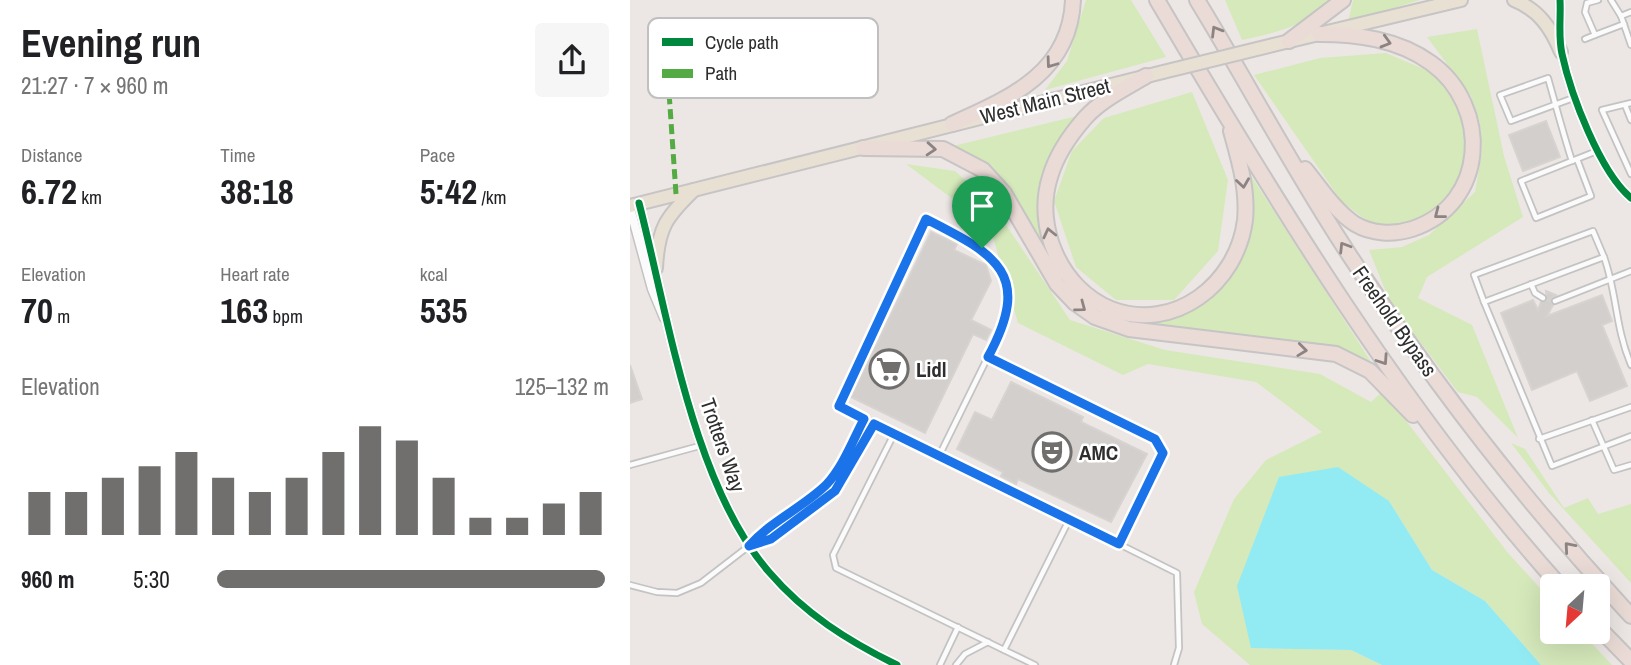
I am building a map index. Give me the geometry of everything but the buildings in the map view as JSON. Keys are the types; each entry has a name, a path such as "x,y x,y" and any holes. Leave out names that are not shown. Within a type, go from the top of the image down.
{"highway":[{"path":"952,124 1023,90 1045,71 1065,39 1073,0"},
{"name":"Freehold Bypass","path":"1157,0 1334,287 1448,452 1550,574"},
{"name":"Freehold Bypass","path":"1197,0 1348,254 1456,408 1545,519 1631,615"},
{"path":"1289,41 1343,0"},
{"path":"1281,140 1345,217 1375,232 1406,231 1433,219 1458,195 1469,174 1475,148 1472,121 1463,98 1441,71 1413,52 1384,41 1353,34 1319,34"},
{"path":"1146,76 1087,116 1057,160 1047,190 1046,222 1055,253 1077,286 1102,305 1139,315 1171,312 1209,290 1229,267 1240,240 1245,205 1240,166 1228,116"},
{"path":"863,148 943,149 983,170 1004,193 1057,284 1075,303 1095,317 1129,329 1325,352 1350,359 1377,377 1448,452"},
{"path":"1610,639 1631,661"}],"main road":[{"name":"West Main Street","path":"633,206 952,124 1461,0"},
{"path":"1514,0 1539,14 1553,32 1561,52"},
{"path":"656,268 657,239 662,227 672,211 694,190"}],"street":[{"path":"1560,0 1561,52 1576,96 1610,177 1631,198"},
{"name":"Trotters Way","path":"633,206 656,268 670,333 719,493 749,546 767,571 806,609 862,648 897,665"},
{"name":"Trotters Way","path":"633,206 652,289 670,333"}],"lane":[{"path":"1595,35 1585,12 1587,3 1598,0"},
{"path":"1611,0 1621,16 1631,44"},
{"path":"1621,16 1631,12"},
{"path":"1585,39 1624,24"},
{"path":"1576,96 1556,105 1511,121 1500,95 1548,78 1556,105 1575,160 1591,196 1535,218 1521,181 1575,160 1597,151"},
{"path":"1631,120 1628,104 1602,110 1631,174"},
{"path":"939,456 1006,320 1005,284 998,265 982,248 926,219 839,406 894,434 1177,573 1179,648 1174,665"},
{"path":"1631,365 1619,337 1612,279 1593,231 1474,275 1552,466 1631,436"},
{"path":"1484,302 1604,257"},
{"path":"1555,301 1631,271"},
{"path":"1531,284 1535,293 1543,298"},
{"path":"988,357 1155,439 1163,453 1119,544"},
{"path":"1539,439 1631,407"},
{"path":"630,585 657,592 677,593 701,583 749,546 764,530 830,480 864,419"},
{"path":"1592,420 1614,471 1631,465"},
{"path":"749,546 771,539 835,491 874,424"},
{"path":"894,434 833,555 836,568 1035,665"},
{"path":"630,465 704,445"},
{"path":"1004,650 1069,520"},
{"path":"940,665 958,627"},
{"path":"956,665 964,654 988,642"}],"green space":[{"path":"1086,0 1131,0 1166,57 1045,90 1067,61"},
{"path":"1225,0 1329,0 1321,9 1301,22 1242,40"},
{"path":"1353,0 1420,0 1348,22"},
{"path":"1477,29 1504,156 1523,217 1427,277 1418,298 1472,325 1518,438 1477,397 1458,392 1390,302 1369,250 1402,247 1429,235 1475,192 1482,153 1480,124 1471,96 1427,37"},
{"path":"1386,53 1431,72 1453,93 1468,139 1462,177 1435,213 1396,228 1374,226 1342,202 1254,75 1320,58"},
{"path":"1192,92 1228,180 1218,251 1174,300 1116,300 1076,267 1054,201 1072,151 1104,118"},
{"path":"1085,114 1057,144 1042,178 1040,215 1047,255 1002,179 972,158 949,147"},
{"path":"906,164 955,171 992,204 1070,320 1165,350 1320,374 1371,402 1383,391 1508,553 1540,588 1540,644 1592,644 1612,665 1541,665 1485,601 1432,570 1389,501 1252,648 1351,650 1382,665 1250,665 1202,624 1194,592 1234,499 1266,460 1322,432 1256,382 1148,364 1123,375 1018,323 990,227"},
{"path":"1248,171 1377,371 1348,354 1133,323 1167,321 1207,302 1239,263 1252,219"},
{"path":"1511,443 1525,449 1564,508 1588,498 1598,514 1631,504 1631,583 1549,493"}],"water":[{"path":"1338,467 1389,501 1432,570 1485,601 1541,665 1382,665 1351,650 1251,648 1237,586 1279,477"}],"marked path":[{"path":"669,98 676,194"}],"cycle path":[{"path":"1560,0 1561,47 1572,90 1598,152 1608,170 1631,198"},
{"path":"639,203 686,397 702,447 743,536 769,572 812,614 844,636 897,665"}],"place":[{"name":"Lidl","path":"889,369"},
{"name":"AMC","path":"1052,452"}],"route":[{"path":"926,219 982,248 998,265 1008,303 1006,320 988,357 1155,439 1163,453 1119,544 874,424 835,491 771,539 749,546 764,530 816,494 835,474 864,419 839,406 926,219"}]}
